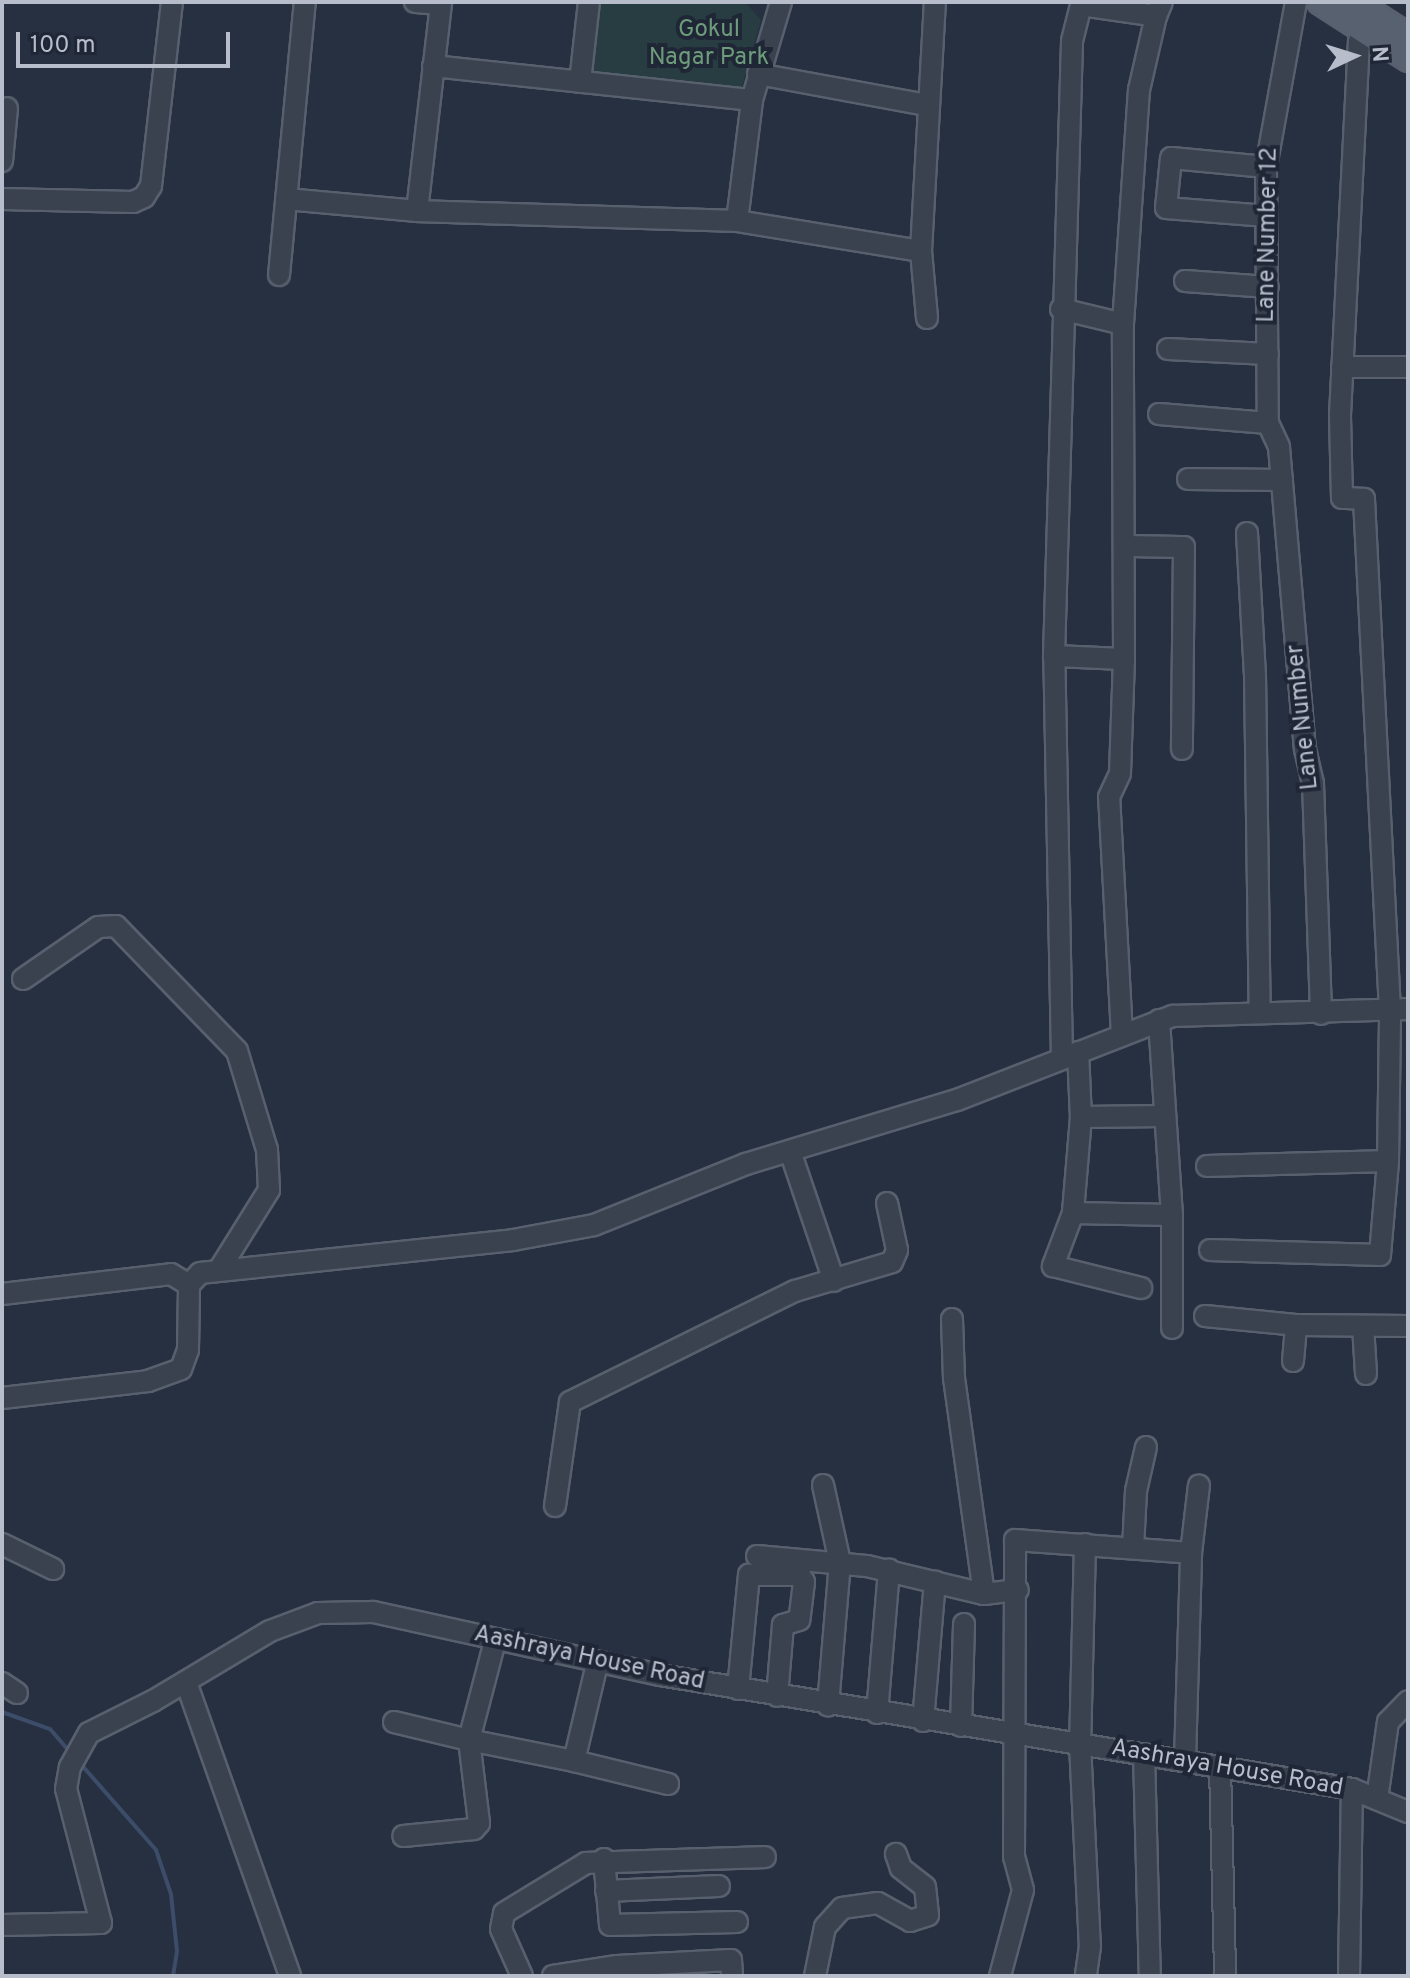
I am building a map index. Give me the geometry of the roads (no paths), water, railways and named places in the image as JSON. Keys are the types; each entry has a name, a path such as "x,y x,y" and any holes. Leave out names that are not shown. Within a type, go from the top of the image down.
{"main road":[{"path":"1320,2 1365,16 1408,36"},
{"path":"1365,16 1408,59"}],"street":[{"path":"2,199 133,202 144,197 151,186 172,2"},
{"path":"415,2 440,3 417,211"},
{"path":"580,82 589,2"},
{"path":"927,318 921,251 935,2"},
{"name":"Lane Number 12","path":"1268,423 1266,167 1296,2"},
{"path":"279,275 299,3"},
{"path":"737,221 752,100 772,5"},
{"path":"1122,1035 1109,797 1120,773 1124,659 1123,324 1136,115 1159,9 1081,5 1072,41 1061,309 1054,656 1070,1055 1081,1117 1073,1213 1053,1266 1141,1288"},
{"path":"1210,1250 1380,1255 1388,1161 1398,1106 1399,1010 1364,499 1342,498 1342,367 1359,41 1365,16"},
{"path":"433,66 752,100"},
{"path":"758,74 927,105"},
{"path":"2,161 7,108"},
{"path":"1266,167 1171,158 1166,208 1267,216"},
{"path":"286,199 417,211 737,221 921,251"},
{"path":"1185,281 1268,287"},
{"path":"1061,309 1123,324"},
{"path":"1168,349 1268,354"},
{"path":"1342,367 1408,367"},
{"path":"1159,414 1268,423"},
{"name":"Lane Number","path":"1268,423 1279,447 1303,736 1313,783 1321,1014"},
{"path":"1188,479 1282,480"},
{"path":"1247,533 1255,675 1260,1013"},
{"path":"1125,546 1184,547 1182,749"},
{"path":"1054,656 1124,659"},
{"path":"23,979 98,927 116,926 237,1051 267,1150 269,1190 219,1270"},
{"path":"2,1398 148,1381 181,1369 188,1350 189,1285 200,1273 513,1240 594,1225 790,1151 957,1100 1159,1020 1207,1012 1321,1014 1399,1010"},
{"path":"1159,1020 1172,1215 1172,1328"},
{"path":"1081,1117 1165,1116"},
{"path":"790,1151 834,1281"},
{"path":"1207,1166 1388,1161"},
{"path":"555,1506 570,1402 590,1397 765,1304 896,1257 887,1203"},
{"path":"1073,1213 1172,1215"},
{"path":"2,1294 171,1274 189,1285"},
{"path":"1205,1316 1296,1325 1408,1326"},
{"path":"952,1319 954,1378 984,1594"},
{"path":"1293,1361 1296,1325"},
{"path":"1363,1326 1366,1374"},
{"path":"1133,1548 1136,1491 1146,1447"},
{"path":"823,1485 840,1562 828,1705"},
{"path":"1185,1760 1191,1553 1199,1485"},
{"path":"1000,1976 1023,1890 1014,1857 1018,1590 1015,1540 1191,1553"},
{"path":"2,1544 53,1569"},
{"path":"1085,1544 1080,1744 1090,1946 1086,1976"},
{"path":"757,1556 889,1569 984,1594 1018,1590"},
{"path":"877,1713 889,1569"},
{"path":"738,1689 749,1575 800,1575 804,1582 799,1620 783,1625 777,1696"},
{"path":"923,1721 935,1582"},
{"name":"Aashraya House Road","path":"2,1925 101,1923 66,1789 70,1767 89,1733 186,1682 270,1631 318,1613 373,1612 597,1664 923,1721 1185,1760 1352,1789 1408,1812"},
{"path":"961,1726 964,1624"},
{"path":"403,1836 479,1826 469,1740 495,1641"},
{"path":"574,1761 597,1664"},
{"path":"186,1682 290,1976"},
{"path":"1377,1799 1388,1722 1408,1701"},
{"path":"394,1722 668,1784"},
{"path":"1144,1754 1150,1976"},
{"path":"1220,1766 1225,1976"},
{"path":"1349,1976 1352,1789"},
{"path":"815,1976 825,1927 842,1908 878,1903 910,1921 928,1915 925,1887 901,1868 896,1854"},
{"path":"522,1976 501,1929 504,1913 586,1863 604,1859 765,1857"},
{"path":"604,1859 610,1925 737,1922"},
{"path":"606,1891 719,1886"},
{"path":"553,1976 617,1966 731,1960 732,1976"}],"waterway":[{"path":"2,1712 50,1729 71,1753"},
{"path":"79,1762 156,1850 171,1894 177,1951 173,1976"}],"park label":[{"name":"Gokul Nagar Park","path":"709,45"}]}
